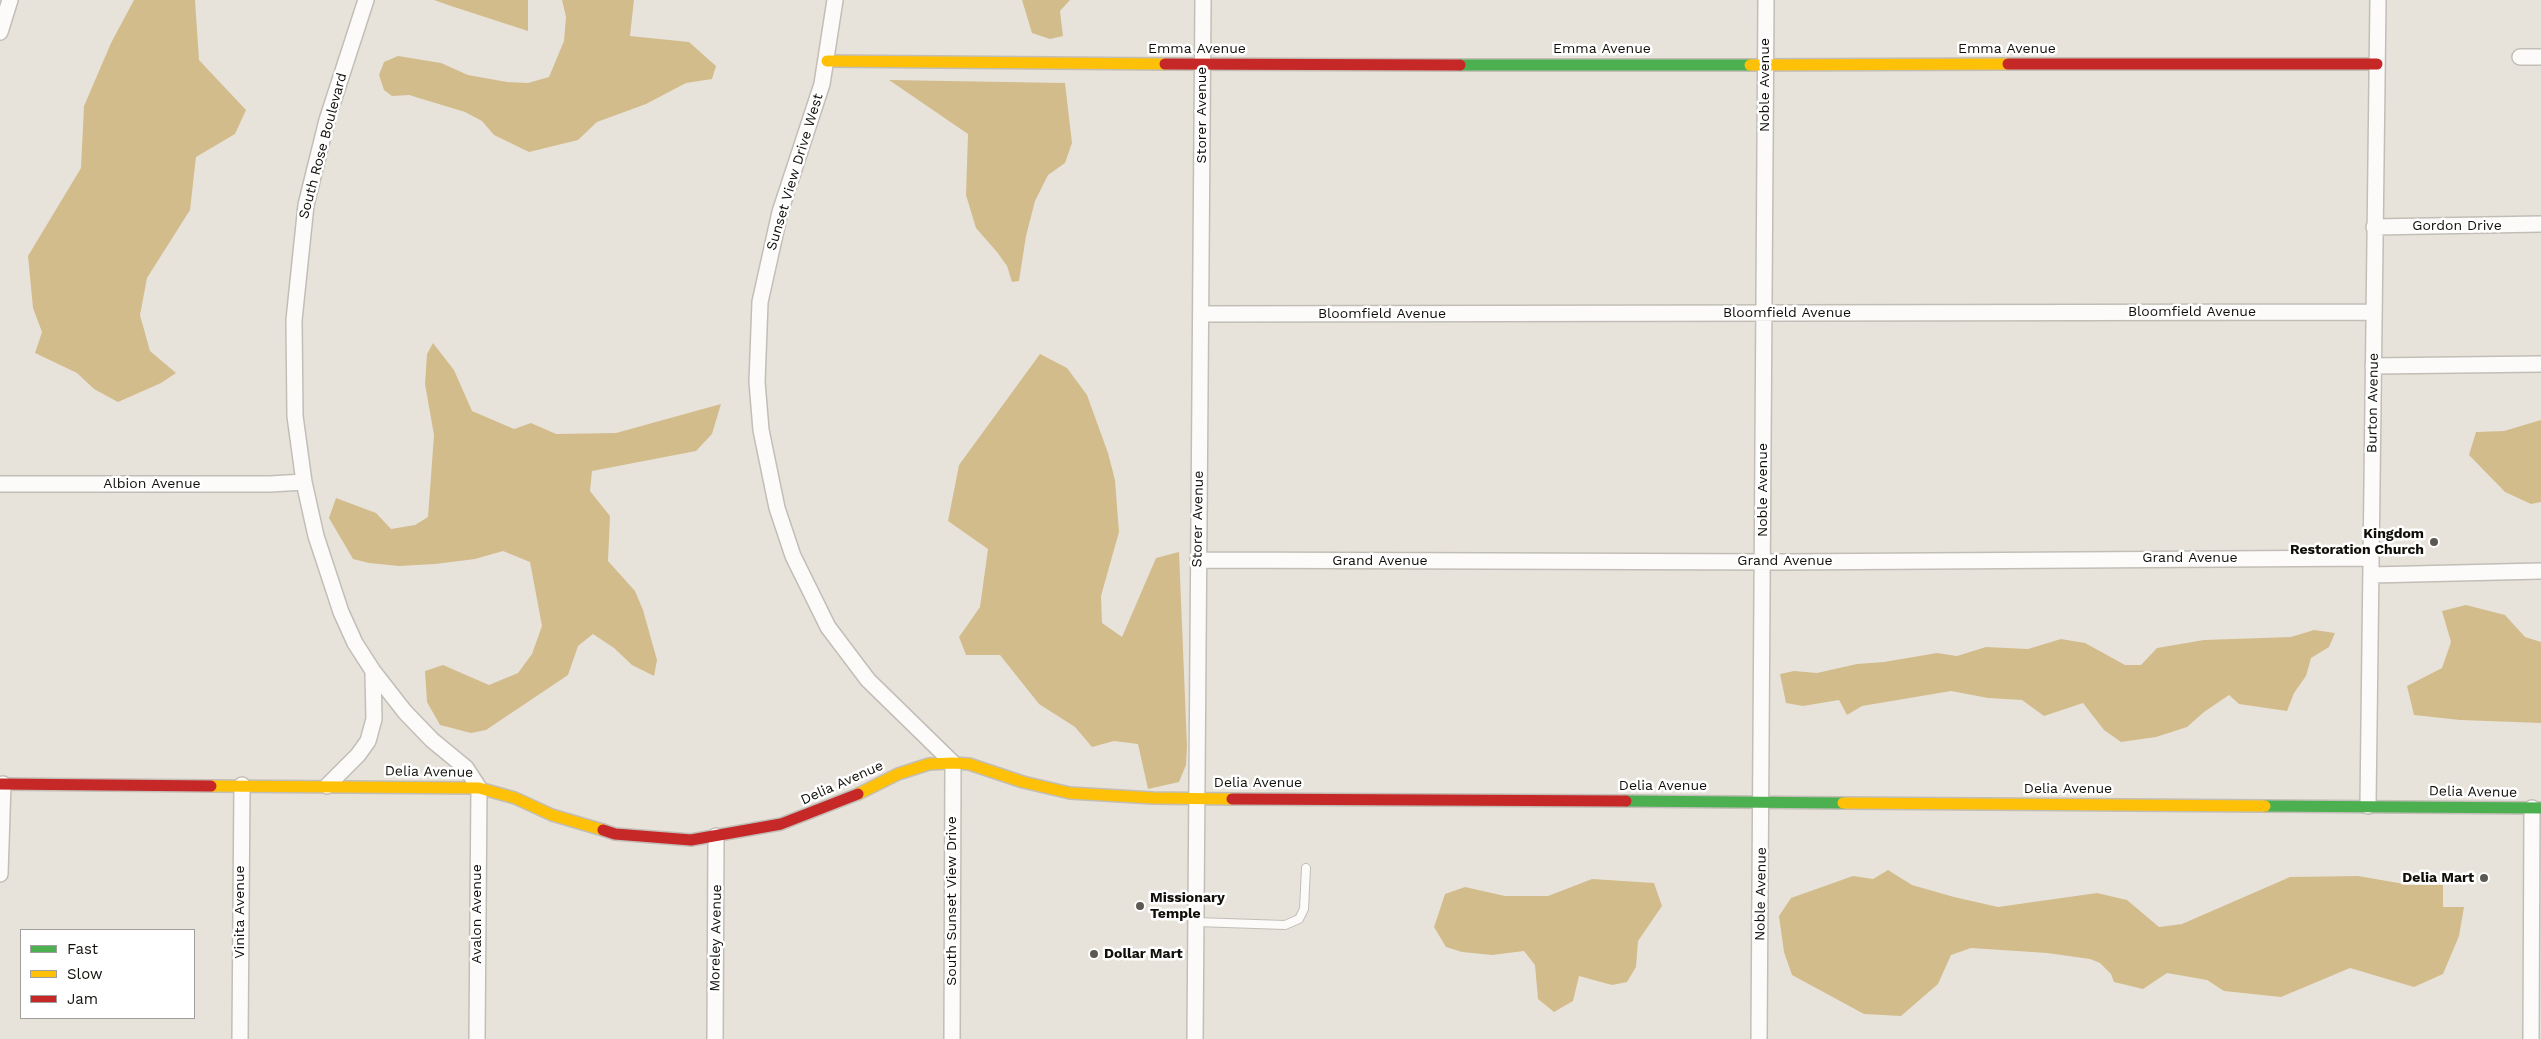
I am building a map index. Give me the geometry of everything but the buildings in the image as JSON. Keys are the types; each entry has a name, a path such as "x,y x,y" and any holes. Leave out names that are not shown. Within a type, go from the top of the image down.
{"street":[{"path":"0,32 10,0"},
{"name":"South Rose Boulevard","path":"366,0 327,120 306,205 301,236 294,320 294,377 295,416 304,482 316,536 341,612 354,643 405,712 432,740 466,768 479,788"},
{"name":"Sunset View Drive West","path":"835,0 828,61 809,129 780,212 760,302 757,382 764,456 776,508 793,556 828,626 868,680 953,763"},
{"name":"Storer Avenue","path":"1195,1039 1203,0"},
{"name":"Noble Avenue","path":"1759,1039 1766,0"},
{"name":"Burton Avenue","path":"2368,806 2378,0"},
{"path":"2520,58 2541,57"},
{"name":"Emma Avenue","path":"828,61 1202,64 2377,64"},
{"name":"Gordon Drive","path":"2374,227 2541,224"},
{"name":"Bloomfield Avenue","path":"1201,314 2374,312"},
{"path":"2373,366 2541,364"},
{"name":"Albion Avenue","path":"0,484 270,484 304,482"},
{"name":"Grand Avenue","path":"1198,560 1763,562 2372,558"},
{"path":"2371,575 2541,571"},
{"path":"327,786 358,755 368,741 374,719 373,671"},
{"name":"Delia Avenue","path":"1,784 479,788 514,798 552,815 615,834 692,840 782,824 843,801 898,774 930,764 953,763 969,764 1024,782 1070,793 1197,798 2537,808"},
{"name":"South Sunset View Drive","path":"952,1039 953,763"},
{"path":"0,874 1,784"},
{"name":"Vinita Avenue","path":"240,1039 242,785"},
{"name":"Avalon Avenue","path":"477,1039 479,788"},
{"path":"2531,1039 2537,808"},
{"name":"Moreley Avenue","path":"715,1039 716,836"}],"lane":[{"path":"1196,922 1285,925 1299,919 1304,909 1306,868"}],"shaded area":[{"path":"134,0 195,0 199,60 246,110 235,134 196,157 190,210 147,278 140,315 150,351 176,373 161,383 118,402 94,389 77,373 35,353 42,332 33,308 28,256 81,168 84,106 111,43"},
{"path":"434,0 528,0 528,31 451,6"},
{"path":"562,0 634,0 630,36 689,42 716,66 712,79 686,83 646,104 597,122 578,140 529,152 494,135 482,121 465,112 409,95 392,96 384,90 379,75 384,62 398,56 441,63 468,75 507,82 528,83 549,77 564,41 566,17"},
{"path":"1022,0 1070,0 1060,11 1063,36 1050,39 1032,33"},
{"path":"889,80 1065,83 1072,143 1065,163 1048,175 1035,201 1026,236 1019,281 1012,282 1007,266 976,228 966,195 968,134"},
{"path":"433,343 454,370 472,411 514,429 531,423 556,434 616,433 721,404 712,434 696,451 592,471 590,491 610,516 608,561 635,591 643,610 657,660 654,676 632,665 614,648 593,634 578,646 568,675 486,730 471,733 440,725 427,702 425,671 443,665 489,685 518,673 532,654 542,626 530,562 503,551 475,559 435,564 399,566 369,563 353,559 329,518 336,498 376,513 391,529 415,525 428,517 434,435 425,384 427,354"},
{"path":"1040,354 1067,368 1087,395 1108,453 1115,480 1119,532 1101,596 1102,623 1122,637 1156,558 1179,552 1187,746 1186,765 1179,782 1148,789 1138,744 1114,741 1092,747 1075,727 1039,704 1000,655 966,655 959,637 980,607 988,549 948,521 959,465"},
{"path":"2541,420 2541,502 2531,504 2505,492 2469,455 2476,432 2504,431"},
{"path":"2466,605 2505,615 2525,637 2541,642 2541,723 2460,720 2414,715 2407,686 2442,668 2451,642 2442,611"},
{"path":"2314,630 2335,633 2329,647 2311,658 2306,676 2294,693 2287,711 2239,704 2229,695 2204,712 2187,727 2156,737 2121,742 2104,730 2083,703 2044,716 2022,700 1988,698 1951,691 1862,706 1847,715 1839,700 1803,706 1786,703 1780,674 1794,671 1817,673 1857,664 1884,662 1937,653 1957,656 1986,647 2028,649 2061,639 2085,643 2125,665 2141,665 2157,648 2204,640 2291,637"},
{"path":"1888,870 1912,885 1998,907 2097,893 2127,900 2159,927 2182,924 2290,877 2358,876 2410,885 2443,885 2443,907 2464,907 2459,936 2443,974 2414,987 2350,968 2281,997 2224,991 2207,980 2167,973 2143,989 2114,982 2111,974 2100,963 2090,959 2047,953 1971,948 1951,955 1938,984 1901,1016 1864,1014 1792,975 1784,952 1779,916 1791,898 1853,876 1873,879"},
{"path":"1592,879 1654,883 1662,906 1638,941 1636,967 1627,982 1612,985 1579,976 1573,1001 1554,1012 1538,999 1535,965 1524,951 1492,955 1462,952 1446,947 1434,927 1445,894 1465,887 1505,896 1548,896"}],"traffic: fast":[{"path":"1460,65 1750,65"},
{"path":"1626,801 1843,803"},
{"path":"2265,806 2541,808"}],"traffic: slow":[{"path":"827,61 1165,64"},
{"path":"1750,65 2008,64"},
{"path":"858,794 898,774 929,764 953,763 969,764 1023,782 1070,793 1153,798 1232,799"},
{"path":"211,786 479,788 515,798 552,815 603,830"},
{"path":"1843,803 2265,806"}],"traffic: jam":[{"path":"1165,64 1460,65"},
{"path":"2008,64 2377,64"},
{"path":"0,784 211,786"},
{"path":"603,830 615,834 691,840 781,824 858,794"},
{"path":"1232,799 1626,801"}],"place":[{"name":"Kingdom Restoration Church","path":"2434,542"},
{"name":"Delia Mart","path":"2484,878"},
{"name":"Missionary Temple","path":"1140,906"},
{"name":"Dollar Mart","path":"1094,954"}]}
